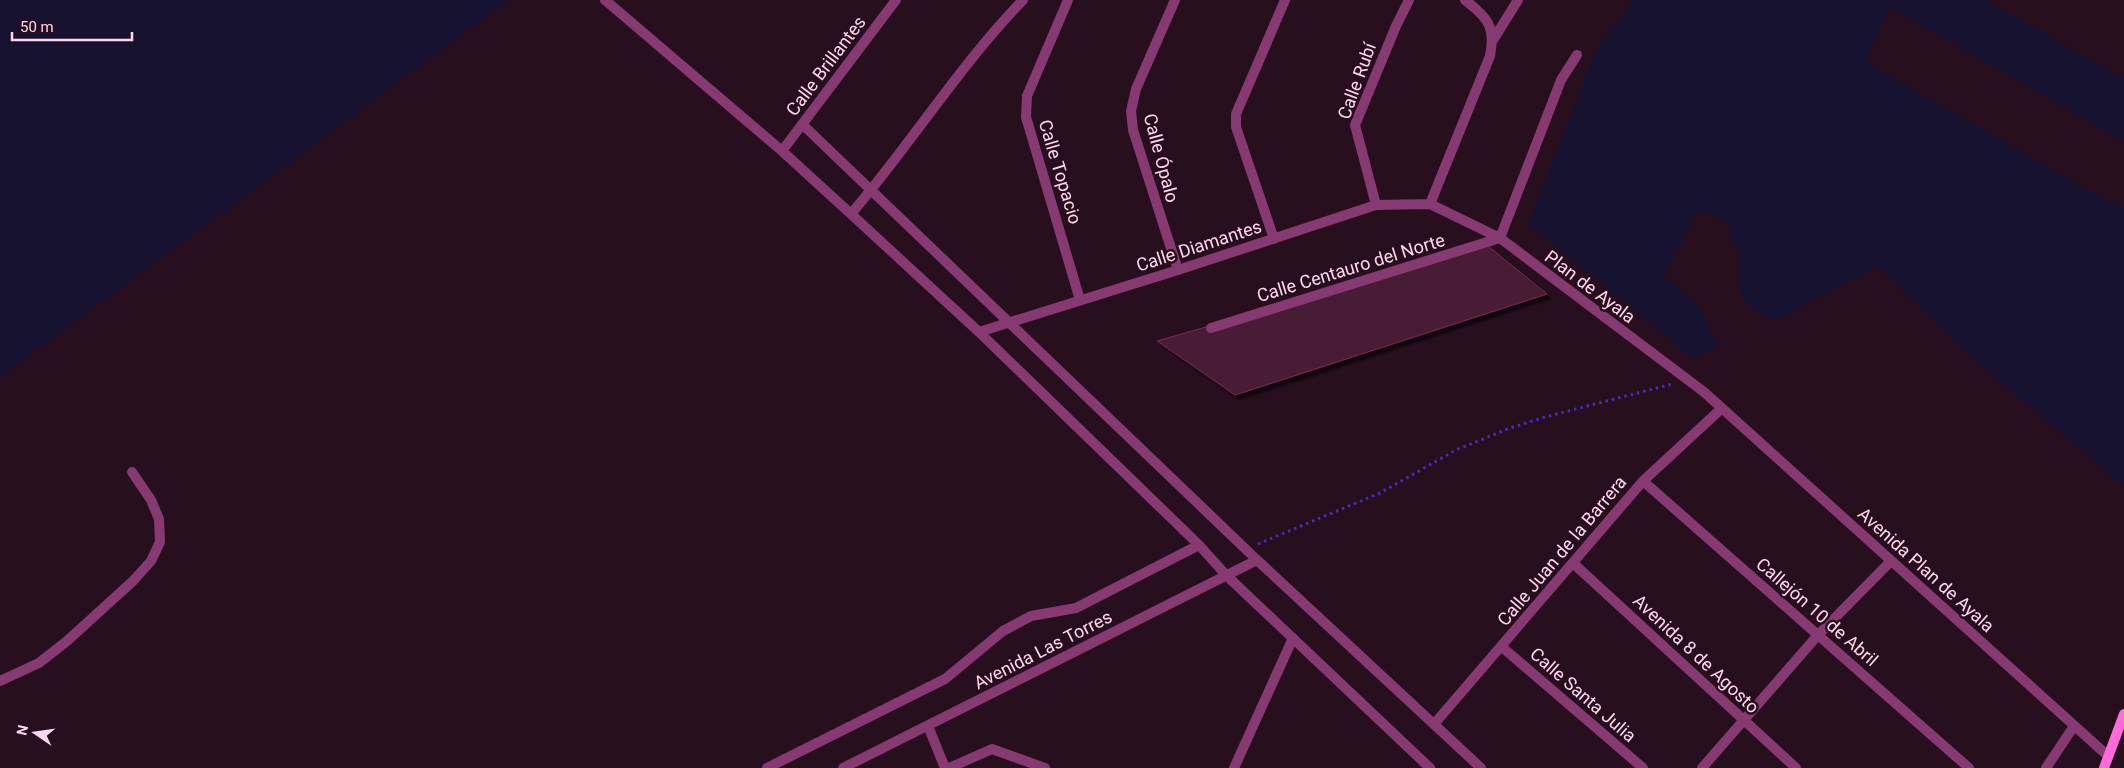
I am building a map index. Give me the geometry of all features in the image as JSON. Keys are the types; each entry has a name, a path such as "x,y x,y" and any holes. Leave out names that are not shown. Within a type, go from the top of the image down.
{"main road":[{"path":"2104,768 2124,714"}],"street":[{"path":"605,0 782,151 979,332 1199,545 1226,575 1430,768"},
{"name":"Calle Brillantes","path":"782,151 896,0"},
{"path":"851,214 872,190 984,41 1023,0"},
{"name":"Calle Topacio","path":"1068,0 1027,96 1026,117 1080,300"},
{"name":"Calle Ópalo","path":"1175,0 1136,89 1131,110 1133,130 1178,270"},
{"path":"1274,238 1236,127 1236,114 1285,0"},
{"name":"Calle Rubí","path":"1376,205 1355,125 1396,26 1409,0"},
{"path":"1465,0 1481,13 1490,26 1493,40"},
{"path":"1430,204 1490,56 1493,40 1518,0"},
{"path":"1500,238 1561,80 1577,55"},
{"path":"802,124 1257,560 1435,723 1481,768"},
{"name":"Calle Diamantes","path":"979,332 1009,321 1178,270 1376,205 1430,204"},
{"name":"Plan de Ayala","path":"1430,204 1500,238 1704,392 1722,409"},
{"name":"Calle Centauro del Norte","path":"1211,328 1500,238"},
{"name":"Calle Juan de la Barrera","path":"1435,723 1574,564 1643,480 1722,409"},
{"name":"Avenida Plan de Ayala","path":"1722,409 2108,756"},
{"path":"0,681 39,663 66,641 151,562 160,542 159,519 151,500 132,472"},
{"name":"Callejón 10 de Abril","path":"1643,480 1969,768"},
{"path":"767,768 945,679 1003,631 1031,616 1076,608 1199,545"},
{"name":"Avenida Las Torres","path":"843,768 1257,560"},
{"path":"1702,768 1818,635 1891,561"},
{"name":"Avenida 8 de Agosto","path":"1574,564 1796,768"},
{"path":"1234,768 1293,638"},
{"name":"Calle Santa Julia","path":"1502,647 1643,768"},
{"path":"928,726 947,768 992,749 1045,768"},
{"path":"2046,768 2074,726"}],"path":[{"path":"1246,549 1380,493 1448,454 1510,428 1545,416 1686,380"}],"shaded area":[{"path":"0,0 510,0 0,378"},
{"path":"1633,0 1985,0 2124,78 2124,142 1889,7 1866,62 2124,210 2124,487 1965,352 1878,267 1775,321 1754,311 1739,292 1740,253 1730,238 1727,221 1698,211 1664,277 1697,303 1720,348 1692,358 1528,224 1596,51"}],"building":[{"path":"1488,246 1547,294 1235,395 1157,341"}]}
